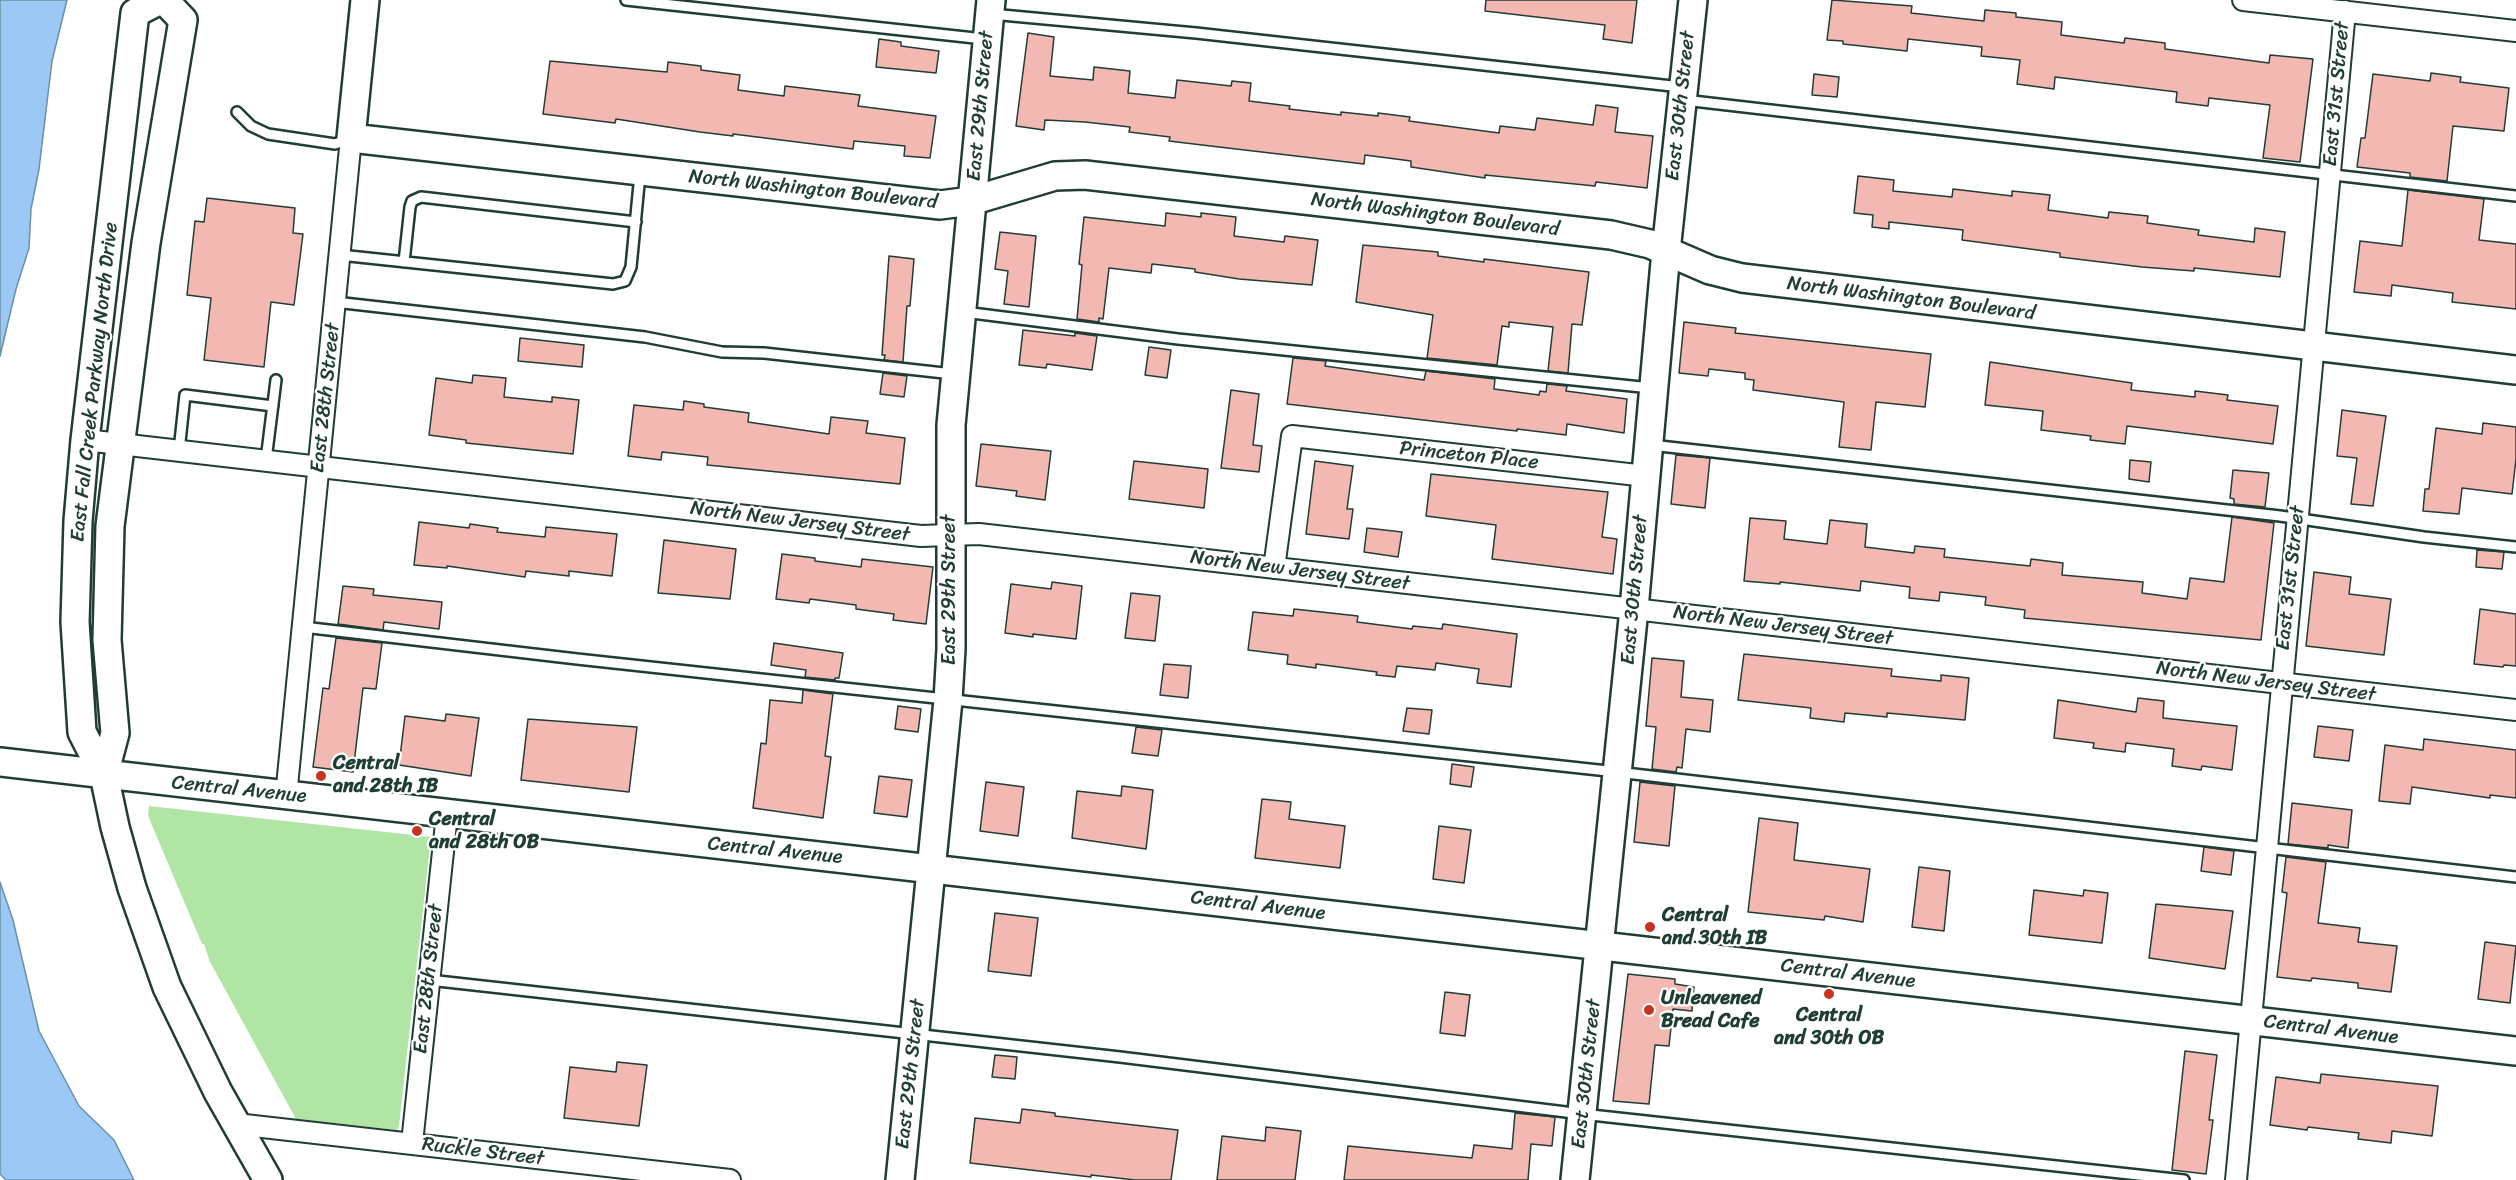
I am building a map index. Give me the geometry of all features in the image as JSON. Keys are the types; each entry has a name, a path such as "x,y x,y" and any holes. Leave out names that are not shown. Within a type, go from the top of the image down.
{"main road":[{"name":"East Fall Creek Parkway North Drive","path":"104,775 115,733 111,706 106,606 110,526 146,243 183,20 162,0 135,13 85,440 78,521 75,622 82,732 104,775 122,854 159,967 186,1028 268,1180"},
{"name":"East 28th Street","path":"351,138 365,0"},
{"name":"East 30th Street","path":"1575,1180 1634,609 1666,251 1693,0"},
{"name":"East 29th Street","path":"900,1180 948,700 951,638 951,425 989,18"},
{"name":"North Washington Boulevard","path":"351,138 934,204 971,201 1045,178 1078,174 1611,235 1647,243 1710,270 1742,278 2516,370"},
{"name":"Central Avenue","path":"0,762 2516,1051"}],"street":[{"path":"2243,0 2516,31"},
{"name":"East 31st Street","path":"2236,1180 2345,11"},
{"name":"East 28th Street","path":"286,795 351,138"},
{"name":"Princeton Place","path":"1274,568 1292,436 1646,476"},
{"name":"North New Jersey Street","path":"85,440 921,536 980,534 2516,710"},
{"name":"East 28th Street","path":"412,1143 447,814"},
{"name":"Ruckle Street","path":"236,1124 729,1180"}],"lane":[{"path":"626,0 989,18 1196,33 2516,196"},
{"path":"237,112 250,126 268,135 335,144 351,138"},
{"path":"340,255 613,284 625,281 629,274 640,171"},
{"path":"404,262 410,207 412,201 421,197 636,222"},
{"path":"335,302 645,337 722,352 764,353 956,374"},
{"path":"962,312 1178,339 1654,389"},
{"path":"266,460 276,380"},
{"path":"179,451 185,395 273,406"},
{"path":"1648,445 2297,518 2424,537 2516,547"},
{"path":"303,627 948,700 1617,772 2516,878"},
{"path":"429,980 1120,1057 1582,1114 2184,1180"}],"green space":[{"path":"149,806 431,837 397,1130 296,1119 210,962 151,823 148,815"}],"water":[{"path":"0,0 67,0 52,61 39,169 31,209 29,248 16,289 0,356"},
{"path":"0,882 13,920 39,1031 79,1106 114,1140 134,1180 6,1180 0,1174"}],"building":[{"path":"1486,0 1637,0 1632,43 1603,39 1605,25 1485,11"},
{"path":"1832,0 1912,6 1911,13 1984,21 1985,10 2016,13 2016,17 2062,22 2061,35 2124,43 2125,38 2165,43 2165,49 2269,63 2270,55 2313,59 2300,162 2263,158 2270,105 2209,98 2208,106 2176,102 2177,92 2055,77 2054,89 2017,84 2020,60 1981,56 1982,47 1908,39 1907,51 1843,44 1843,41 1827,40"},
{"path":"1028,33 1054,37 1050,76 1093,80 1094,67 1130,71 1128,93 1175,98 1177,80 1231,86 1232,81 1251,83 1249,101 1290,106 1289,109 1341,115 1341,112 1378,116 1378,113 1410,117 1409,121 1499,133 1500,126 1535,130 1537,118 1593,125 1596,105 1618,108 1615,132 1653,136 1647,188 1596,182 1595,186 1485,175 1485,178 1411,167 1411,161 1365,155 1364,164 1202,145 1169,141 1170,137 1129,132 1130,127 1085,122 1045,120 1044,130 1016,126"},
{"path":"879,39 901,42 901,46 939,51 936,73 876,67"},
{"path":"550,61 667,72 668,62 701,66 701,70 740,75 738,90 784,96 785,86 860,95 858,106 936,116 930,158 904,156 905,146 854,141 853,149 700,132 616,119 615,123 543,114"},
{"path":"2431,73 2461,77 2460,82 2509,88 2504,131 2453,126 2447,181 2410,177 2410,173 2357,167 2361,138 2365,138 2373,74 2430,81"},
{"path":"1814,74 1839,77 1837,97 1812,95"},
{"path":"1858,176 1894,180 1893,191 1952,197 1953,189 2012,196 2012,191 2050,195 2048,210 2108,218 2109,212 2148,216 2147,223 2199,230 2198,235 2254,242 2255,228 2285,232 2280,277 2194,268 2194,271 2142,267 2060,257 2060,253 1962,240 1963,230 1889,222 1889,229 1872,227 1873,215 1854,213"},
{"path":"2408,190 2484,199 2479,240 2516,244 2516,309 2452,302 2453,293 2392,285 2391,296 2354,292 2360,241 2402,246"},
{"path":"207,198 295,208 293,233 303,234 294,305 271,302 264,367 204,360 211,298 187,295 195,221 204,222"},
{"path":"1166,213 1201,217 1201,213 1236,217 1234,236 1284,242 1285,236 1318,240 1312,285 1239,279 1195,272 1195,269 1152,264 1151,273 1109,268 1103,319 1099,318 1099,322 1077,319 1084,217 1165,226"},
{"path":"1000,232 1036,236 1029,307 1004,304 1008,271 995,269"},
{"path":"1363,245 1438,252 1438,256 1484,262 1484,259 1589,272 1582,325 1572,324 1568,373 1548,371 1553,327 1509,322 1509,327 1502,326 1497,365 1427,358 1433,315 1356,302"},
{"path":"889,256 914,259 910,306 907,306 903,362 884,360 885,355 882,355"},
{"path":"1684,322 1736,328 1735,333 1931,354 1925,407 1876,402 1871,450 1839,447 1844,402 1753,390 1754,380 1745,379 1745,373 1709,369 1708,376 1679,373"},
{"path":"1023,330 1097,336 1092,370 1047,364 1046,368 1019,365"},
{"path":"520,338 584,345 582,367 518,361"},
{"path":"1149,347 1171,350 1167,378 1145,375"},
{"path":"1293,358 1326,361 1325,366 1424,380 1426,371 1495,379 1494,389 1539,395 1540,391 1546,392 1547,384 1567,386 1566,391 1627,399 1624,433 1567,424 1566,435 1517,429 1517,431 1287,404"},
{"path":"1990,362 2132,383 2131,390 2195,397 2195,391 2228,395 2227,400 2278,406 2273,444 2127,426 2125,444 2090,440 2091,436 2041,430 2043,411 1985,405"},
{"path":"883,373 907,376 904,397 880,394"},
{"path":"473,375 506,378 504,397 552,402 552,397 579,400 573,454 466,443 466,440 429,435 436,378 472,383"},
{"path":"1231,390 1259,394 1253,445 1262,446 1259,472 1221,468"},
{"path":"684,401 704,404 704,407 749,413 748,422 829,434 831,417 868,421 866,433 905,438 900,484 707,465 708,457 662,452 661,460 628,456 634,405 683,410"},
{"path":"2342,410 2386,416 2373,506 2351,504 2357,458 2337,456"},
{"path":"2483,423 2516,427 2516,459 2512,494 2462,488 2459,514 2423,511 2425,489 2429,489 2436,428 2482,434"},
{"path":"981,444 1051,451 1045,500 1016,496 1017,491 976,486"},
{"path":"1676,455 1710,458 1705,508 1671,504"},
{"path":"2130,460 2151,462 2149,482 2129,479"},
{"path":"1134,461 1208,469 1204,508 1129,499"},
{"path":"1315,461 1353,466 1347,509 1353,509 1349,539 1306,534"},
{"path":"2233,470 2269,473 2265,507 2234,504 2234,499 2230,498"},
{"path":"1431,474 1608,492 1602,537 1617,539 1613,574 1492,559 1496,525 1426,516"},
{"path":"2232,517 2274,523 2261,640 2024,618 2025,610 1985,605 1986,597 1940,592 1939,601 1909,598 1910,587 1861,581 1860,591 1780,582 1780,584 1744,581 1750,518 1786,521 1784,539 1827,544 1830,520 1867,524 1865,547 1914,553 1915,546 1945,549 1944,557 2030,566 2031,559 2063,563 2062,575 2143,582 2142,593 2187,599 2190,578 2224,582"},
{"path":"419,522 469,528 470,524 498,528 497,532 545,537 546,527 617,534 612,576 569,571 569,576 526,571 525,577 447,566 447,568 414,565"},
{"path":"1367,528 1402,532 1398,557 1364,552"},
{"path":"664,540 736,549 730,599 658,593"},
{"path":"2477,550 2504,552 2502,569 2476,567"},
{"path":"782,554 861,567 862,559 933,567 926,624 893,620 894,614 856,609 856,605 810,599 809,603 776,599"},
{"path":"2314,572 2351,577 2349,594 2391,599 2384,655 2306,646"},
{"path":"1052,582 1082,586 1076,639 1005,633 1011,584 1051,589"},
{"path":"343,586 374,589 373,595 442,602 439,629 384,622 383,630 338,624"},
{"path":"1131,593 1160,596 1155,641 1125,638"},
{"path":"1294,609 1358,616 1357,622 1412,629 1413,626 1442,629 1443,624 1517,634 1511,687 1477,683 1479,669 1436,663 1435,670 1397,666 1395,677 1376,675 1377,672 1316,664 1316,668 1287,664 1288,655 1248,650 1253,612 1293,616"},
{"path":"2480,609 2516,614 2516,666 2474,664"},
{"path":"336,638 382,643 376,689 363,688 353,772 313,767 323,688 329,689"},
{"path":"774,643 843,653 839,678 835,680 805,677 806,670 771,665"},
{"path":"1744,654 1892,669 1891,676 1941,681 1941,675 1969,678 1965,720 1887,713 1887,717 1845,713 1844,722 1810,718 1811,708 1738,700"},
{"path":"1652,658 1684,661 1681,697 1713,700 1710,732 1686,729 1682,768 1677,767 1676,772 1652,769 1656,727 1646,726"},
{"path":"1164,664 1191,666 1188,698 1160,695"},
{"path":"803,690 833,694 825,756 831,757 823,818 753,808 761,743 766,744 770,700 802,703"},
{"path":"2138,698 2164,701 2163,718 2237,726 2232,770 2202,766 2201,770 2172,766 2174,749 2126,743 2125,752 2093,748 2094,743 2054,738 2058,700 2136,712"},
{"path":"898,706 921,709 918,732 895,729"},
{"path":"1407,708 1432,710 1429,734 1403,731"},
{"path":"446,714 479,718 471,776 399,765 405,716 445,721"},
{"path":"528,719 637,727 629,792 521,780"},
{"path":"2318,726 2353,730 2349,761 2314,757"},
{"path":"1136,727 1162,730 1158,756 1132,753"},
{"path":"2424,739 2516,750 2516,798 2490,795 2490,798 2412,787 2410,804 2379,801 2385,745 2423,750"},
{"path":"1452,764 1474,767 1471,787 1450,784"},
{"path":"879,776 912,780 907,817 874,813"},
{"path":"986,782 1024,787 1018,836 980,831"},
{"path":"1640,782 1675,786 1669,846 1634,842"},
{"path":"1122,786 1153,790 1146,849 1072,838 1077,791 1121,796"},
{"path":"1262,799 1291,802 1289,819 1345,826 1340,868 1255,858"},
{"path":"2292,803 2352,810 2348,848 2288,844"},
{"path":"1759,818 1798,823 1794,860 1870,869 1863,922 1825,916 1824,920 1748,912"},
{"path":"1439,826 1471,830 1464,883 1433,879"},
{"path":"2204,847 2234,851 2231,875 2201,871"},
{"path":"2286,857 2326,862 2318,923 2360,928 2358,942 2397,946 2391,992 2358,988 2358,983 2277,977 2287,893 2282,892"},
{"path":"1919,867 1950,871 1944,931 1912,927"},
{"path":"2034,890 2083,896 2084,890 2108,893 2102,943 2029,935"},
{"path":"2156,904 2233,911 2225,969 2149,958"},
{"path":"995,913 1038,918 1031,976 988,971"},
{"path":"2485,942 2516,946 2510,1003 2478,999"},
{"name":"Unleavened Bread Cafe","path":"1628,974 1675,979 1675,984 1694,987 1692,1011 1673,1009 1669,1046 1655,1045 1649,1104 1613,1101"},
{"path":"1445,992 1470,995 1465,1036 1440,1033"},
{"path":"2185,1051 2217,1055 2209,1120 2213,1120 2206,1174 2172,1170"},
{"path":"995,1055 1017,1057 1015,1079 992,1077"},
{"path":"617,1062 647,1065 639,1126 564,1118 570,1067 616,1072"},
{"path":"2321,1074 2438,1086 2432,1136 2392,1131 2391,1143 2358,1139 2359,1133 2270,1125 2276,1077 2320,1083"},
{"path":"1022,1109 1055,1113 1055,1116 1178,1130 1171,1180 1135,1180 1091,1175 1091,1177 970,1163 975,1118 1020,1123"},
{"path":"1515,1113 1555,1117 1552,1146 1531,1144 1528,1180 1344,1180 1348,1146 1472,1158 1474,1145 1512,1149"},
{"path":"1266,1127 1301,1131 1295,1180 1217,1180 1222,1136 1265,1141"}],"place":[{"name":"Central and 28th IB","path":"321,776"},
{"name":"Central and 28th OB","path":"417,831"},
{"name":"Central and 30th IB","path":"1650,927"},
{"name":"Central and 30th OB","path":"1829,994"},
{"name":"Unleavened Bread Cafe","path":"1649,1010"}]}
